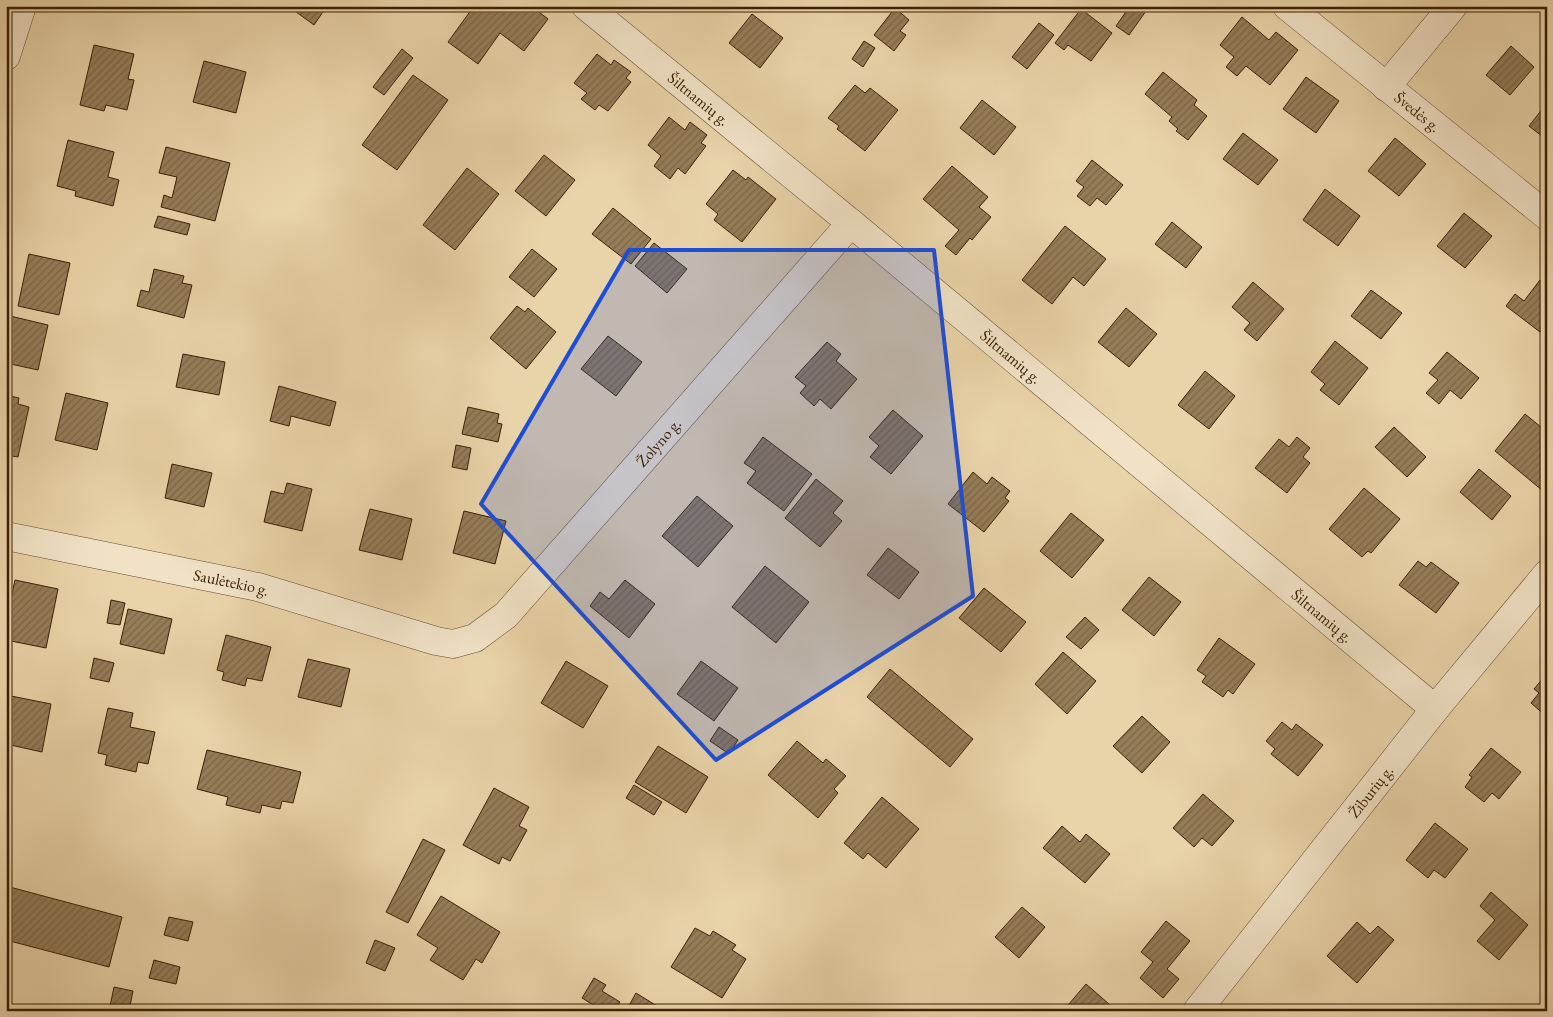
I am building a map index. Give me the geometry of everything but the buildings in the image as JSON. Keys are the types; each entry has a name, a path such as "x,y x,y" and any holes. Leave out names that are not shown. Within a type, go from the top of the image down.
{"street":[{"path":"6,56 22,6"},
{"name":"Šiltnamių g.","path":"586,6 1436,709"},
{"name":"Švedės g.","path":"1287,6 1547,216"},
{"path":"1386,87 1453,6"},
{"name":"Žolyno g.","path":"454,644 474,638 506,615 851,224"},
{"name":"Saulėtekio g.","path":"6,536 258,587 436,641 454,644"},
{"name":"Žiburių g.","path":"1197,1011 1436,709 1547,574"}],"highlighted area":[{"path":"629,250 934,250 973,596 716,760 481,504"}]}
